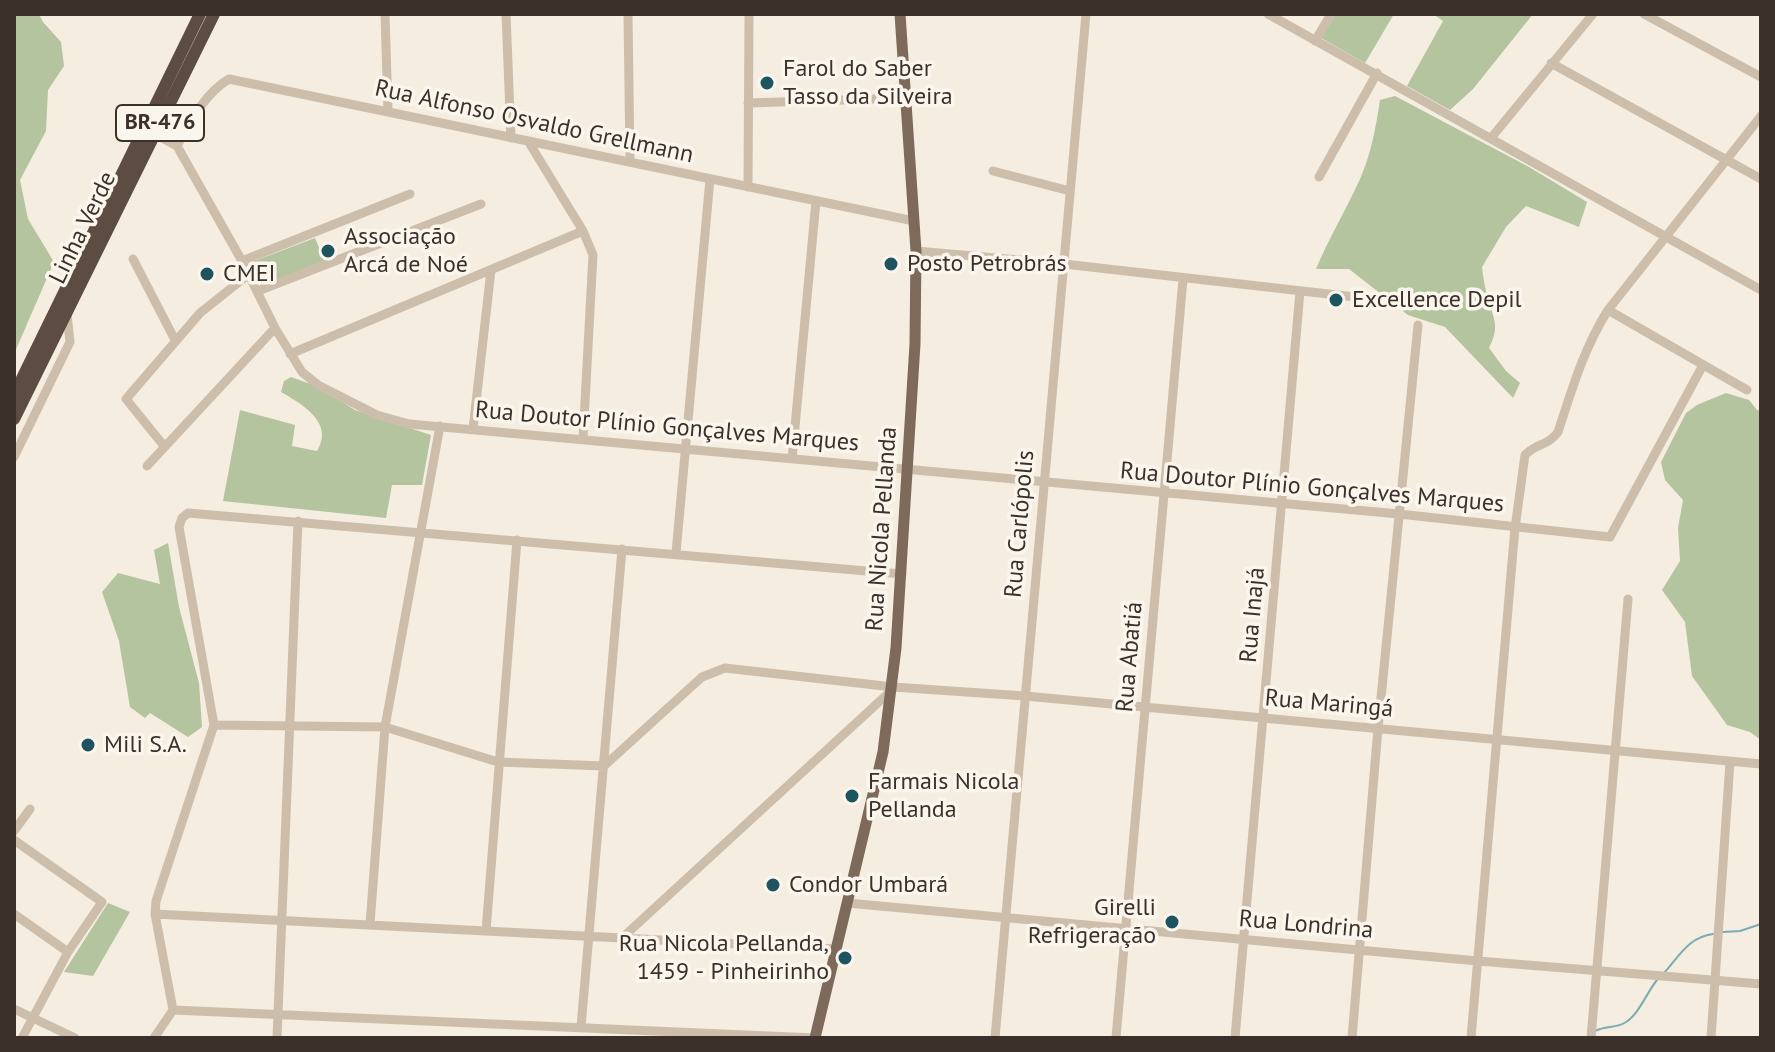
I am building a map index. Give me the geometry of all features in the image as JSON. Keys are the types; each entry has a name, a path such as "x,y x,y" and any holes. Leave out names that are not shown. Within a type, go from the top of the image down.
{"highway":[{"name":"Linha Verde","path":"14,395 200,14"},
{"name":"Linha Verde","path":"14,419 214,14"}],"main road":[{"name":"Rua Nicola Pellanda","path":"815,1038 880,765 893,688 909,470 916,251 900,14"}],"street":[{"path":"385,14 388,112"},
{"path":"506,14 511,138"},
{"path":"628,14 630,162"},
{"path":"748,187 749,14"},
{"name":"Rua Carlópolis","path":"995,1038 1086,14"},
{"path":"1268,14 1761,290"},
{"path":"1315,41 1331,14"},
{"path":"1491,138 1593,14"},
{"path":"1644,14 1761,77"},
{"path":"1551,63 1761,179"},
{"path":"1319,177 1377,73"},
{"name":"Rua Alfonso Osvaldo Grellmann","path":"177,146 191,120 217,86 229,79 914,221"},
{"path":"748,103 907,98"},
{"path":"1471,1038 1515,528 1525,455 1531,448 1551,442 1558,432 1580,362 1608,310 1761,116"},
{"path":"155,134 177,146"},
{"path":"528,141 583,231 593,255 583,439"},
{"name":"Rua Doutor Plínio Gonçalves Marques","path":"177,146 302,372 318,385 367,411 409,424 1399,514 1610,537 1703,365"},
{"path":"993,171 1070,191"},
{"path":"676,553 710,179"},
{"path":"242,261 410,194"},
{"path":"792,459 816,201"},
{"path":"258,291 481,204"},
{"path":"290,354 583,231"},
{"path":"916,251 1064,264 1355,297"},
{"path":"133,259 175,340"},
{"path":"473,429 491,270"},
{"path":"164,446 126,399 200,313 249,274"},
{"name":"Rua Abatiá","path":"1116,1038 1183,279"},
{"name":"Rua Inajá","path":"1235,1038 1300,291"},
{"path":"14,457 70,342 67,310"},
{"path":"1608,310 1747,390"},
{"path":"1352,1038 1378,728 1418,325"},
{"path":"147,466 275,328"},
{"path":"370,924 385,727 440,426"},
{"path":"154,1038 173,1010 155,914 156,901 214,725 179,527 188,513 902,574"},
{"path":"277,1038 298,521"},
{"path":"486,931 517,540"},
{"path":"581,1027 622,549"},
{"path":"1591,1033 1628,599"},
{"name":"Rua Maringá","path":"604,766 702,677 725,668 893,688 1025,696 1761,764"},
{"path":"622,938 893,688"},
{"path":"214,725 385,727 498,762 604,766"},
{"path":"1711,1038 1730,762"},
{"path":"14,831 30,809"},
{"path":"14,840 102,902 68,952 22,1038"},
{"name":"Rua Londrina","path":"847,903 1761,984"},
{"path":"14,914 68,952"},
{"path":"155,914 836,949"},
{"path":"14,1009 75,1038"},
{"path":"173,1010 815,1038"}],"green space":[{"path":"14,14 39,14 61,42 64,66 48,90 46,131 20,180 28,219 54,262 14,354"},
{"path":"1336,14 1394,14 1365,63 1321,38"},
{"path":"1433,14 1533,14 1473,89 1450,110 1407,86 1443,21"},
{"path":"1395,96 1529,167 1587,202 1579,227 1526,206 1506,227 1482,267 1495,323 1489,348 1506,371 1520,383 1513,398 1445,327 1408,315 1349,269 1316,269 1364,170 1380,100"},
{"path":"315,238 325,262 261,287 252,262"},
{"path":"291,377 316,386 355,410 431,435 422,485 392,485 386,518 223,501 240,410 295,425 292,446 317,451 322,432 319,423 298,402 281,392 284,381"},
{"path":"1726,393 1749,400 1761,411 1761,740 1750,732 1727,725 1692,676 1685,622 1662,590 1680,561 1678,528 1683,500 1665,480 1661,462 1686,413"},
{"path":"168,543 179,607 199,683 202,727 188,737 150,713 145,718 130,707 119,641 102,592 118,573 160,584 154,550"},
{"path":"108,903 130,912 93,976 64,972"}],"waterway":[{"path":"1723,932 1740,931 1761,924"},
{"path":"1664,973 1691,943 1713,934"},
{"path":"1595,1031 1618,1026 1631,1018 1657,980"}],"place":[{"name":"Farol do Saber Tasso da Silveira","path":"767,83"},
{"name":"Associação Arcá de Noé","path":"328,251"},
{"name":"Posto Petrobrás","path":"891,264"},
{"name":"CMEI","path":"207,274"},
{"name":"Excellence Depil","path":"1336,300"},
{"name":"Mili S.A.","path":"88,745"},
{"name":"Farmais Nicola Pellanda","path":"852,796"},
{"name":"Condor Umbará","path":"773,885"},
{"name":"Girelli Refrigeração","path":"1172,922"},
{"name":"Rua Nicola Pellanda, 1459 - Pinheirinho","path":"845,958"}]}
